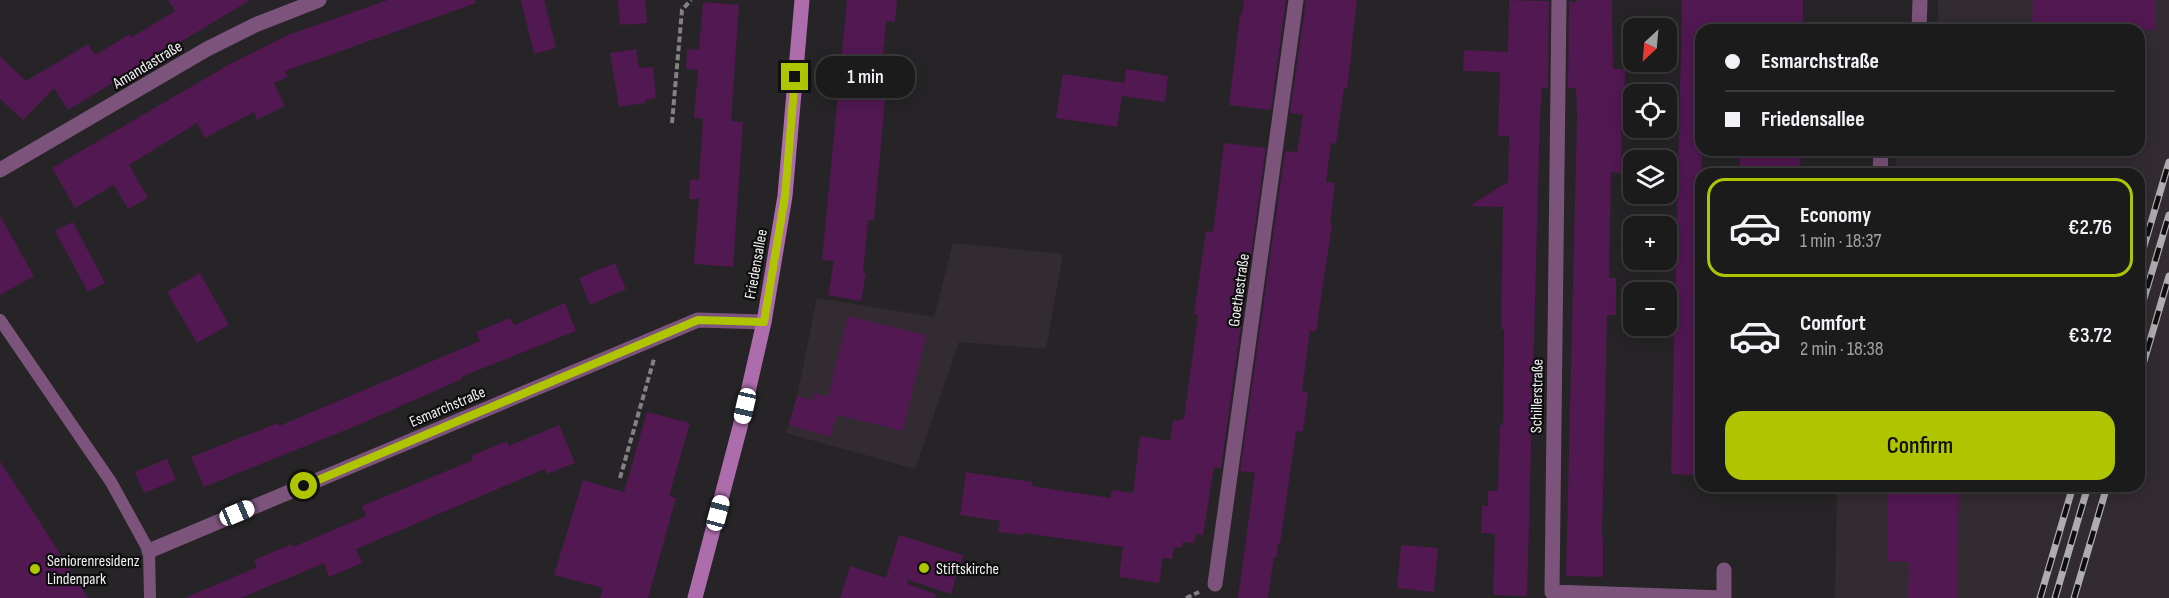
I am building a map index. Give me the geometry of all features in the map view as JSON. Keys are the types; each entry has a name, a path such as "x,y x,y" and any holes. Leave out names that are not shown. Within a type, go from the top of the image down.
{"main road":[{"name":"Friedensallee","path":"695,598 740,427 764,322 785,196 802,0"}],"street":[{"name":"Amandastraße","path":"0,170 207,49 255,25 319,0"},
{"name":"Goethestraße","path":"1215,584 1296,0"},
{"name":"Schillerstraße","path":"1558,0 1552,592 1724,598 1724,570"},
{"path":"1919,24 1920,0"},
{"name":"Esmarchstraße","path":"149,550 698,320 764,322"}],"lane":[{"path":"0,320 111,482 149,550 150,598"}],"path":[{"path":"672,123 682,10 691,0"},
{"path":"620,478 656,355 657,338"}],"shaded area":[{"path":"1938,0 2169,0 2169,598 1835,598 1837,492 2145,492 2145,168 1896,168 1896,159 1897,156 2145,156 2145,24 1938,24"},
{"path":"953,243 1063,254 1046,349 959,342 915,469 786,433 797,396 817,298 934,317"}],"building":[{"path":"168,0 250,0 68,110 54,88 23,120 0,99 0,56 26,81 88,44 95,55 130,34 132,37 175,11"},
{"path":"388,0 475,0 476,3 285,71 288,77 274,83 285,106 257,120 254,112 205,138 197,123 129,165 148,198 128,209 114,185 75,208 52,168 230,64 288,35"},
{"path":"521,0 544,0 556,48 534,54"},
{"path":"618,0 645,0 647,23 620,25"},
{"path":"847,0 897,0 895,22 886,21 882,67 888,68 874,220 868,220 863,274 866,274 861,301 828,295 834,261 822,260"},
{"path":"1244,0 1286,0 1271,110 1229,105 1240,15 1242,15"},
{"path":"1306,0 1357,0 1352,51 1336,144 1331,143 1326,182 1335,183 1330,224 1332,224 1316,332 1310,330 1302,391 1308,392 1303,432 1296,431 1280,544 1278,544 1277,557 1274,557 1268,598 1238,598 1255,473 1240,471 1285,151 1297,152 1303,115 1290,113"},
{"path":"1509,0 1549,1 1548,88 1542,88 1540,116 1527,596 1493,595 1495,534 1481,533 1482,506 1488,506 1488,491 1498,491 1500,425 1503,425 1504,329 1501,329 1503,207 1469,206 1508,182 1509,136 1498,136 1500,72 1463,71 1464,50 1508,52"},
{"path":"1577,0 1612,0 1613,69 1623,69 1625,72 1623,115 1621,115 1621,173 1611,172 1609,278 1616,278 1616,315 1607,315 1603,577 1566,576 1577,117 1576,88 1568,88 1569,1 1577,2"},
{"path":"1682,0 1803,0 1803,24 1695,24 1695,156 1702,156 1702,168 1695,168 1695,475 1671,474 1674,336 1677,336 1675,282"},
{"path":"2033,0 2156,0 2155,30 2145,30 2145,24 2032,24"},
{"path":"703,2 739,5 731,121 743,122 733,267 694,264 699,199 689,199 690,179 699,180 703,119 694,118 698,70 686,69 687,49 699,50"},
{"path":"636,49 639,68 653,67 656,98 645,100 645,103 619,107 610,53"},
{"path":"1126,69 1168,76 1165,102 1122,96"},
{"path":"1063,74 1124,83 1117,127 1056,118"},
{"path":"1224,143 1266,148 1221,468 1214,467 1203,535 1196,534 1194,543 1183,542 1182,548 1174,547 1172,559 1163,558 1159,583 1119,577 1123,547 1024,533 1024,535 998,532 1000,521 960,515 966,472 1032,482 1032,486 1110,498 1112,490 1133,493 1140,436 1170,441 1173,421 1184,419 1198,315 1194,314 1206,231 1213,232"},
{"path":"1740,156 1801,156 1800,168 1740,168"},
{"path":"0,216 34,276 0,295"},
{"path":"73,222 105,283 88,292 55,231"},
{"path":"615,263 626,289 590,305 579,278"},
{"path":"200,273 229,325 197,343 167,292"},
{"path":"565,303 576,331 461,377 462,379 358,425 204,487 191,457 278,423 279,426 480,341 476,332 510,318 514,325"},
{"path":"848,316 926,335 903,431 837,415 830,437 789,425 797,396 813,400 815,393 828,397"},
{"path":"647,412 690,423 669,496 676,498 648,598 600,598 603,588 554,575 583,480 624,492"},
{"path":"559,425 575,463 547,474 545,469 356,549 362,563 329,577 324,563 241,598 185,598 257,567 254,560 292,544 293,547 366,516 362,506 473,460 471,456 507,441 509,446"},
{"path":"167,459 176,480 144,493 135,472"},
{"name":"Seniorenresidenz Lindenpark","path":"0,461 38,519 88,598 0,598"},
{"path":"1888,492 1959,492 1957,598 1908,598 1909,562 1887,561"},
{"name":"Stiftskirche","path":"899,535 963,555 951,594 908,580 907,584 936,594 935,598 840,598 850,566 886,578"},
{"path":"1401,545 1438,548 1434,592 1397,588"}],"railway":[{"path":"2145,243 2169,162"},
{"path":"2145,295 2169,215"},
{"path":"2145,358 2169,276"},
{"path":"2040,598 2071,492"},
{"path":"2055,598 2086,492"},
{"path":"2074,598 2105,492"}],"place":[{"name":"Stiftskirche","path":"924,568"},
{"name":"Seniorenresidenz Lindenpark","path":"35,569"}],"route":[{"path":"304,486 698,320 764,322 785,196 795,77"}]}
